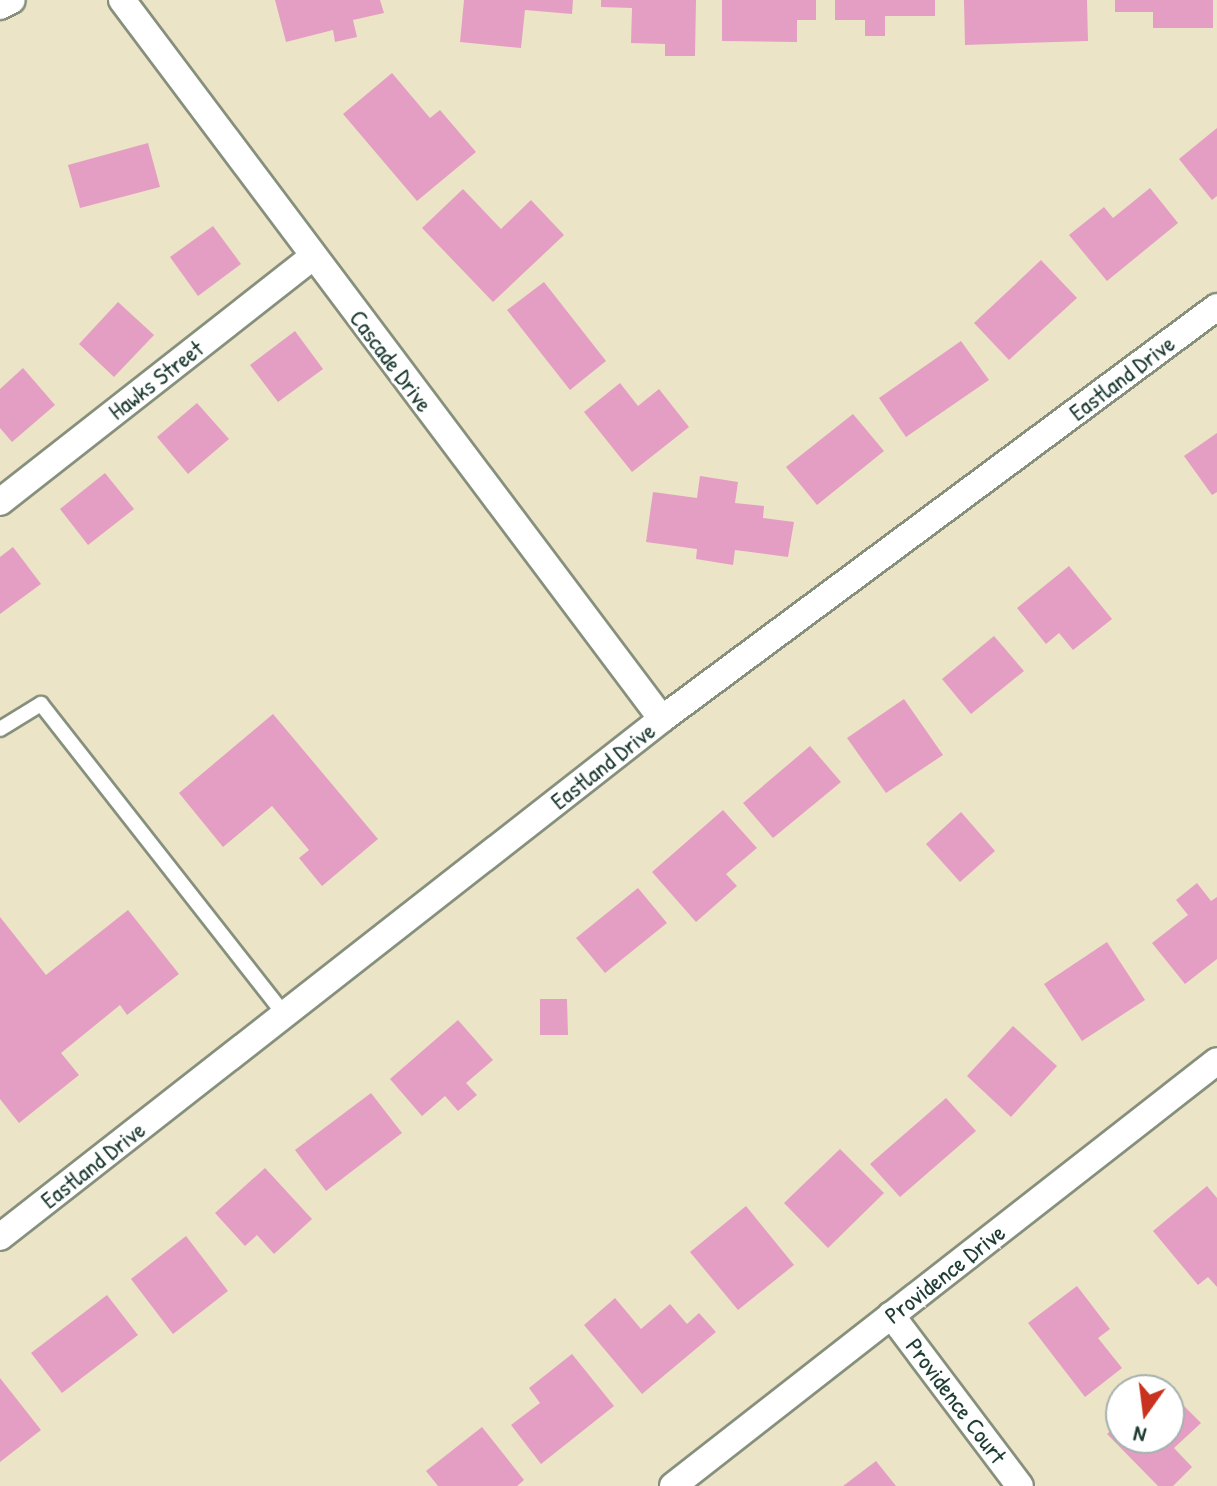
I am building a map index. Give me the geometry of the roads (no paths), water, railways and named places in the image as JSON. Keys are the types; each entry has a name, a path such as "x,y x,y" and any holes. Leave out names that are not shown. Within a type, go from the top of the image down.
{"street":[{"path":"0,6 12,0"},
{"name":"Cascade Drive","path":"122,0 312,257 662,719"},
{"name":"Hawks Street","path":"0,502 312,257"},
{"name":"Eastland Drive","path":"1,1234 662,719 1217,307"},
{"name":"Providence Drive","path":"673,1486 1217,1061"},
{"name":"Providence Court","path":"891,1315 1020,1486"}],"lane":[{"path":"0,729 41,704 285,1015"}]}
